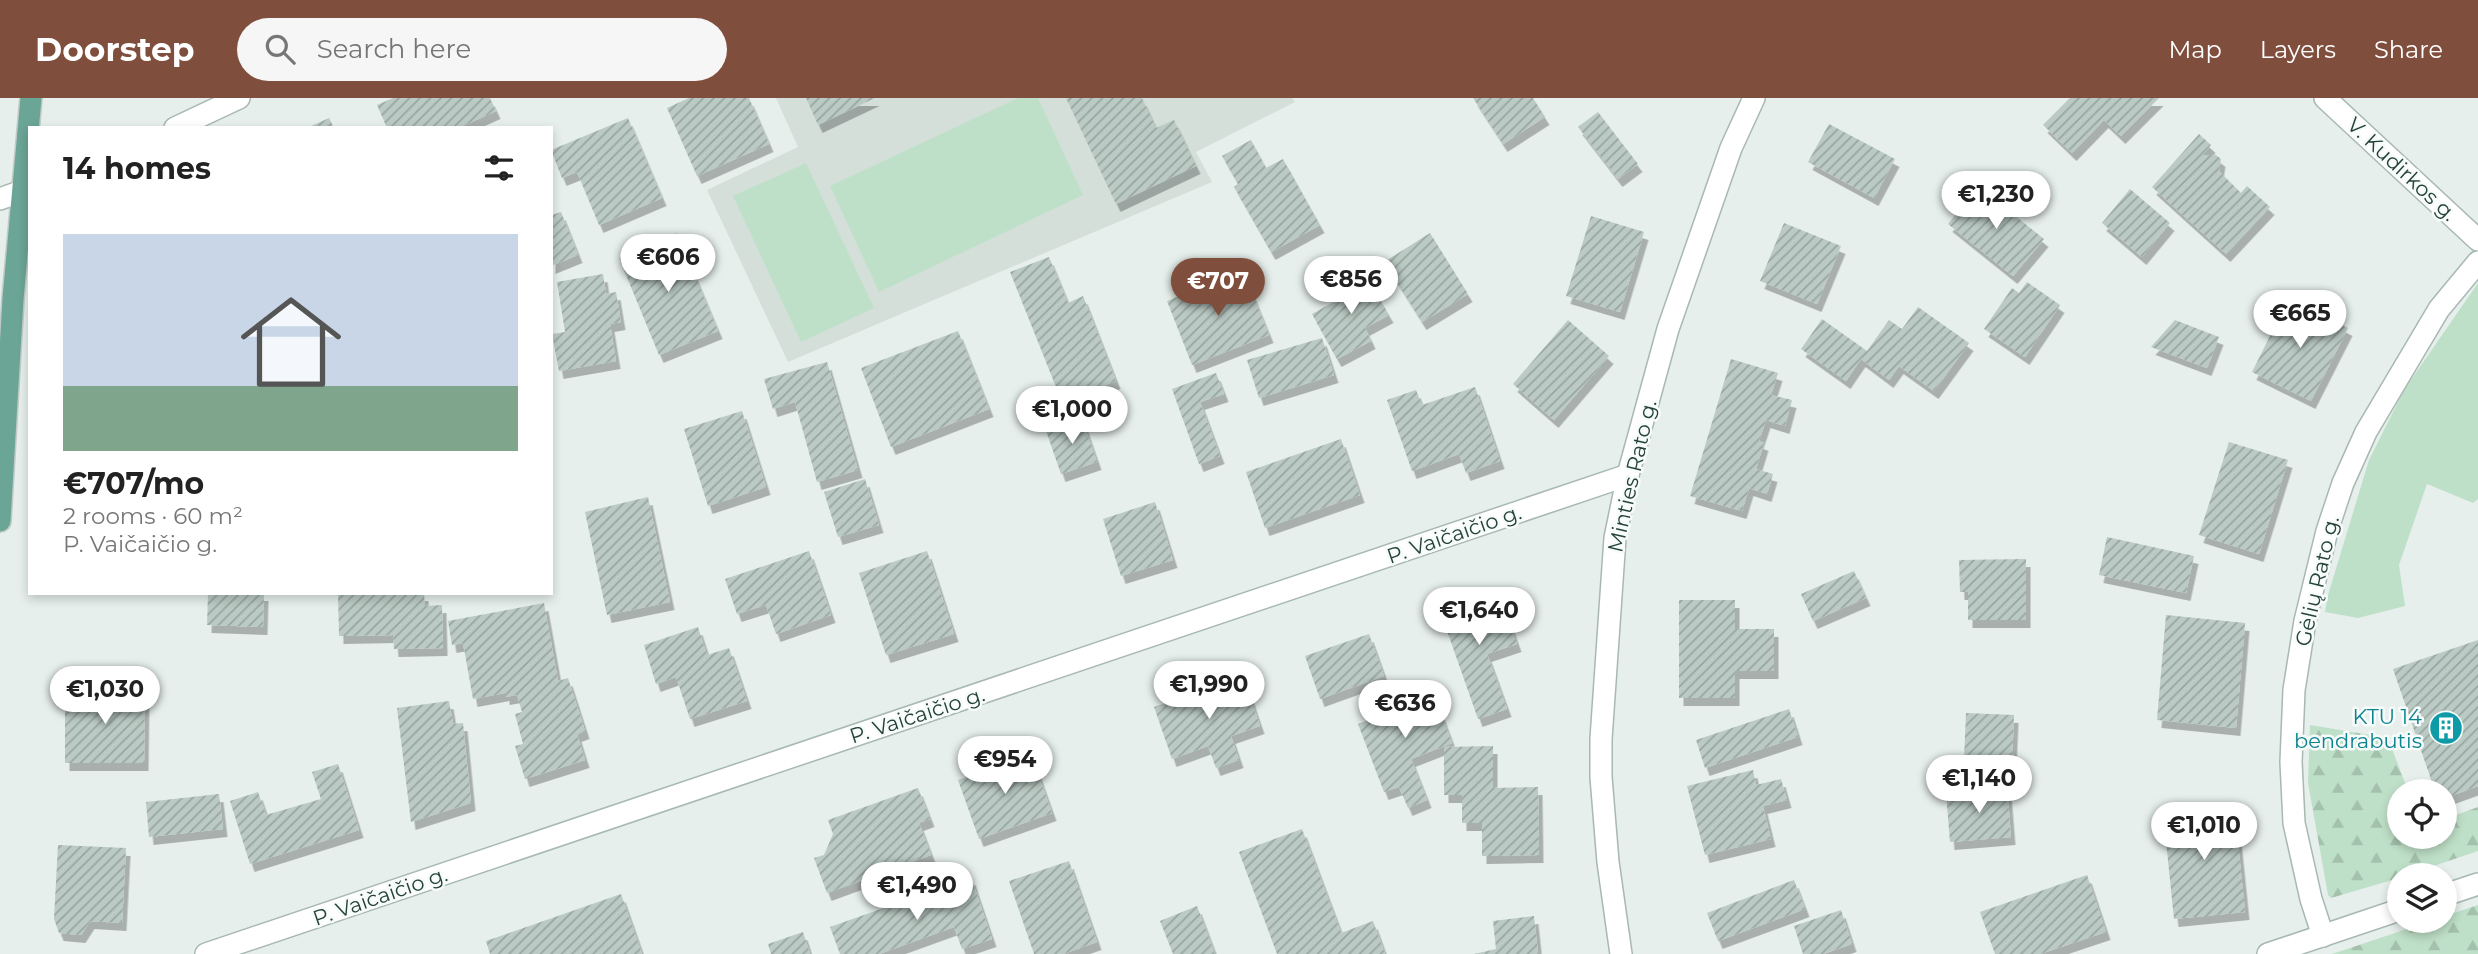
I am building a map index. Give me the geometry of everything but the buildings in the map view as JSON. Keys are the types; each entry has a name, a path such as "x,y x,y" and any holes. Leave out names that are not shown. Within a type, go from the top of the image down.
{"main road":[{"path":"29,126 31,98"},
{"path":"0,521 13,299 28,153"}],"street":[{"path":"179,126 239,98"},
{"name":"Minties Rato g.","path":"1621,954 1608,862 1601,777 1601,739 1615,538 1628,475 1668,329 1731,148 1754,98"},
{"name":"V. Kudirkos g.","path":"2325,98 2478,240"},
{"path":"0,200 26,190"},
{"name":"Gėlių Rato g.","path":"2323,936 2311,899 2294,824 2291,762 2294,690 2305,621 2326,531 2343,483 2366,432 2439,309 2478,262"},
{"name":"P. Vaičaičio g.","path":"206,954 1628,475"},
{"path":"2457,891 2478,884"},
{"path":"2268,954 2387,914"}],"shaded area":[{"path":"776,98 1292,98 1295,102 1196,152 1212,182 788,362 707,190 798,147"}],"green space":[{"path":"1018,98 1038,98 1083,195 879,292 830,186"},
{"path":"806,163 874,308 801,342 733,196"},
{"path":"2478,283 2478,499 2473,503 2427,484 2399,565 2405,606 2358,618 2325,612 2369,460 2404,390"},
{"path":"2310,725 2388,738 2403,779 2387,779 2387,849 2457,849 2457,815 2478,807 2478,851 2442,863 2387,863 2387,882 2331,898 2328,895 2308,783"},
{"path":"2478,905 2478,954 2332,954 2395,933 2457,933 2457,912"}],"place":[{"name":"KTU 14 bendrabutis","path":"2446,728"}]}
